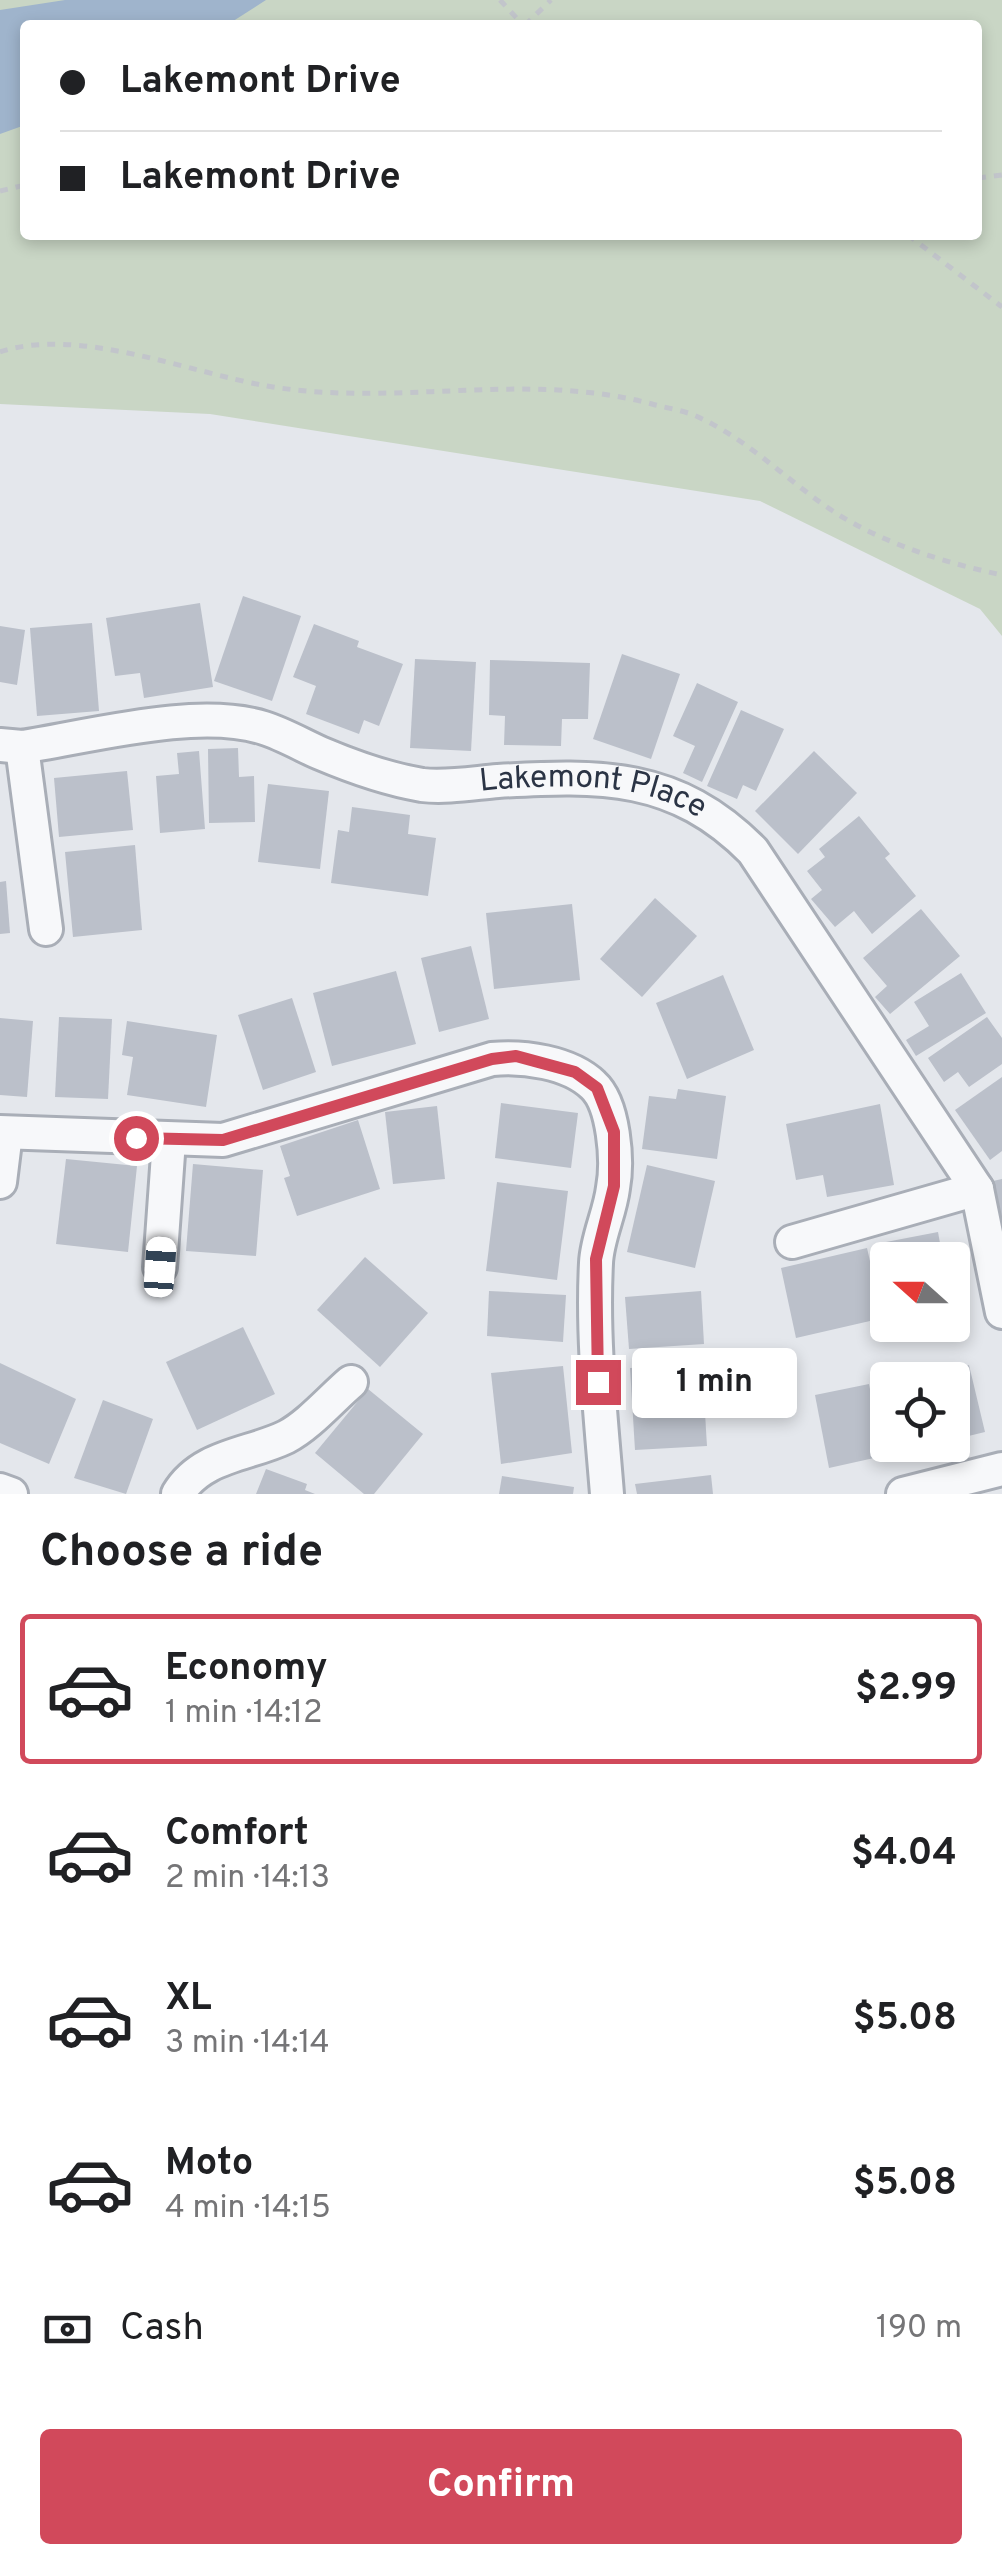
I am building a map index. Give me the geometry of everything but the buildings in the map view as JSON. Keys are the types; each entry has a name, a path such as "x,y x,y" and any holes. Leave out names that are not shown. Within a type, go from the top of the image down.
{"street":[{"name":"Lakemont Place","path":"46,929 11,746 178,722 226,720 264,728 379,776 427,786 576,777 635,783 696,807 724,822 752,851 977,1189 1002,1312"},
{"path":"0,1182 3,1132 223,1140 492,1059 516,1056 575,1072 597,1088 614,1132 614,1186 596,1259 598,1382 606,1494"},
{"path":"160,1267 169,1140"},
{"path":"792,1242 977,1189"},
{"path":"178,1494 184,1484 219,1460 288,1436 351,1382"},
{"path":"902,1494 1002,1469"},
{"path":"0,1490 11,1494"}],"path":[{"path":"500,0 519,20"},
{"path":"529,20 551,0"},
{"path":"915,240 1002,307"},
{"path":"0,352 18,346 58,343 89,346 266,386 321,394 377,396 560,388 629,398 693,415 737,438 838,514 893,542 1002,575"}],"green space":[{"path":"0,0 1002,0 1002,636 980,609 760,501 210,414 0,404"}],"water":[{"path":"65,0 266,0 235,20 20,20 20,127 0,134 0,10"}],"route":[{"path":"136,1138 223,1140 492,1059 516,1056 575,1072 597,1088 614,1132 614,1186 596,1259 598,1382"}]}
